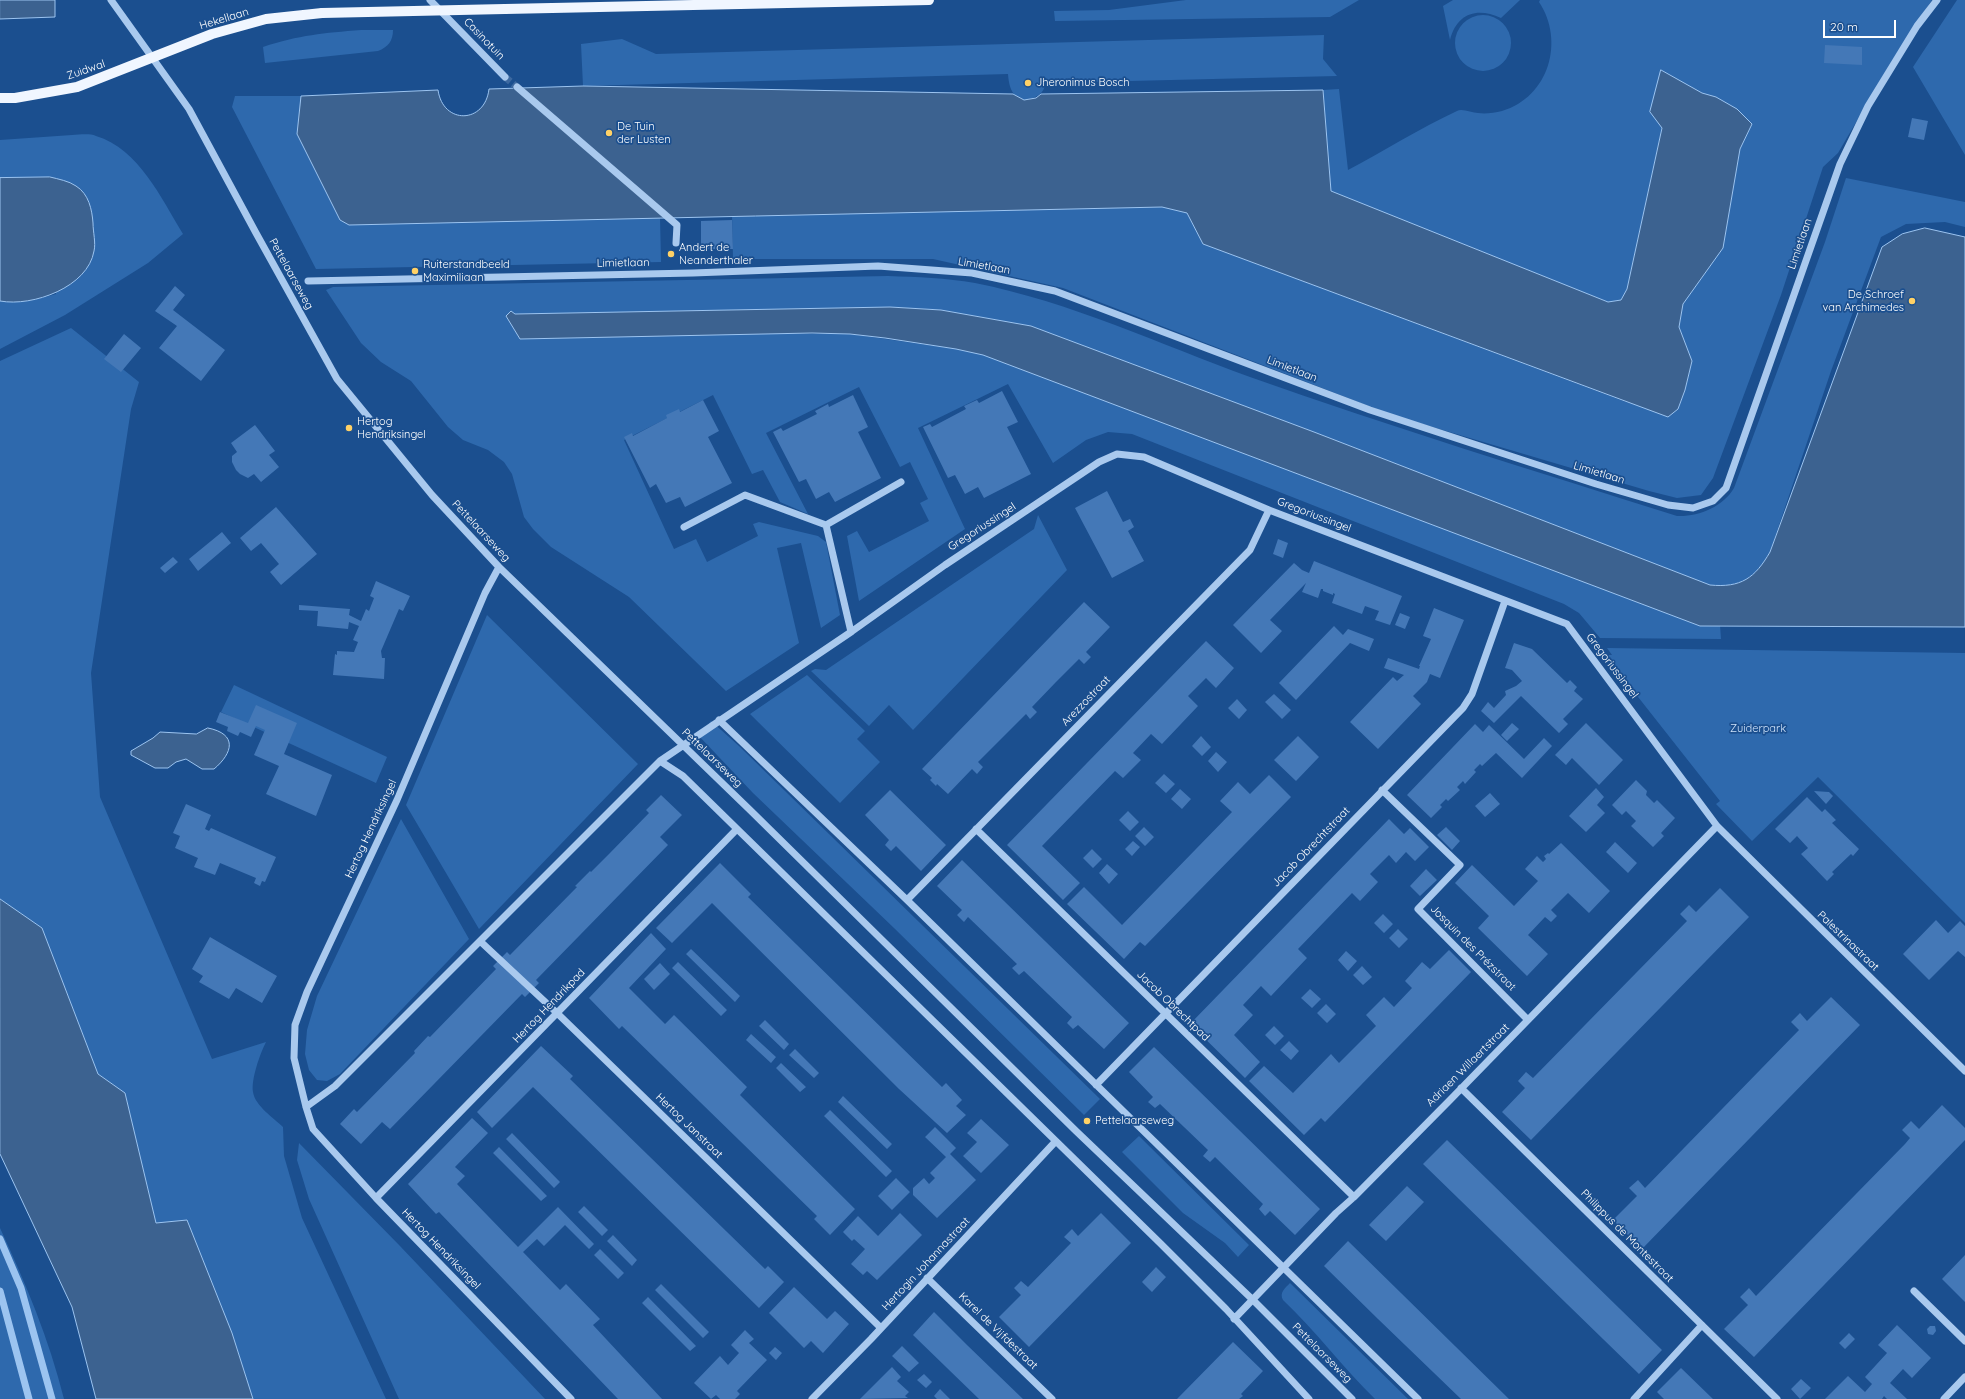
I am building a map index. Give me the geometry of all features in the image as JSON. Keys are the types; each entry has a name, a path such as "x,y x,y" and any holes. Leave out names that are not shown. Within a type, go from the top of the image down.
{"main road":[{"name":"Hekellaan","path":"153,57 212,34 266,19 322,13 505,9 547,4 929,0"},
{"name":"Zuidwal","path":"0,98 15,98 77,87 153,57"}],"street":[{"name":"Pettelaarseweg","path":"112,0 189,109 337,378 432,495 499,566 1076,1132 1253,1300 1352,1399"},
{"name":"Casinotuin","path":"430,0 505,77"},
{"name":"Limietlaan","path":"308,281 693,273 878,266 972,273 1055,291 1370,410 1668,506 1693,508 1713,501 1726,488 1840,164 1868,106 1917,26 1936,0"},
{"path":"517,87 677,225 676,243"},
{"name":"Gregoriussingel","path":"683,745 718,720 851,632 945,564 1099,462 1117,454 1144,457 1269,510 1567,624 1717,826"},
{"path":"826,525 900,482"},
{"path":"684,527 745,495 826,525"},
{"name":"Arezzostraat","path":"907,900 1250,550 1269,510"},
{"path":"826,525 851,632"},
{"name":"Hertog Hendriksingel","path":"499,566 485,593 397,800 307,992 295,1025 294,1058 313,1129 376,1198 571,1399"},
{"name":"Jacob Obrechtstraat","path":"1096,1085 1463,708 1472,694 1505,600"},
{"path":"718,720 907,900 1418,1399"},
{"path":"306,1107 335,1086 481,942 660,761 683,745"},
{"path":"660,761 683,776 1055,1142 1161,1244 1234,1319 1307,1399"},
{"name":"Josquin des Prézstraat","path":"1382,790 1460,865 1418,909 1528,1020"},
{"name":"Adriaen Willaertstraat","path":"1234,1319 1336,1213 1354,1197 1717,826"},
{"name":"Palestrinastraat","path":"1717,826 1965,1070"},
{"name":"Hertog Hendrikpad","path":"376,1198 737,829"},
{"name":"Jacob Obrechtpad","path":"976,829 1354,1197"},
{"name":"Hertog Janstraat","path":"481,942 557,1013 881,1328"},
{"name":"Philippus de Montestraat","path":"1461,1088 1777,1399"},
{"name":"Hertogin Johannastraat","path":"812,1399 881,1328 1055,1142"},
{"name":"Karel de Vijfdestraat","path":"927,1278 1052,1399"},
{"path":"1914,1291 1965,1341"},
{"path":"1634,1399 1702,1325"},
{"path":"1944,1399 1965,1377"}],"green space":[{"path":"1186,0 1359,0 1330,17 1055,21 1054,11 1109,10"},
{"path":"1453,0 1520,0 1501,18 1484,13 1476,13 1463,18 1453,31 1450,40 1443,6"},
{"path":"1540,0 1932,0 1895,56 1838,153 1823,167 1781,295 1713,478 1701,495 1677,498 1649,491 1392,415 1063,288 933,259 733,259 732,215 1162,207 1187,213 1203,244 1626,402 1678,409 1685,390 1692,361 1679,327 1683,304 1723,248 1740,149 1752,124 1741,113 1729,105 1681,83 1661,70 1662,127 1627,289 1621,300 1608,302 1331,191 1323,90 1339,89 1348,170 1459,110 1476,113 1493,113 1502,111 1518,104 1531,94 1541,81 1548,66 1551,50 1551,34 1547,17 1539,2"},
{"path":"1957,0 1965,0 1965,155 1913,67"},
{"path":"1483,15 1494,17 1503,23 1509,32 1511,43 1509,54 1503,63 1494,69 1483,71 1472,69 1463,63 1457,54 1455,43 1457,32 1463,23 1472,17"},
{"path":"361,30 393,30 393,34 385,48 378,51 265,63 263,47 312,35"},
{"path":"1324,35 1323,59 1337,76 1046,83 1041,93 1024,100 1013,93 1009,83 1008,74 583,86 581,44 622,39 656,54"},
{"path":"235,96 301,96 297,134 349,225 660,217 661,262 316,269 232,107"},
{"path":"93,135 111,142 125,152 137,163 147,176 183,234 148,263 65,315 0,349 0,298 22,301 56,294 50,177 0,178 0,140"},
{"path":"1846,178 1965,202 1965,227 1945,222 1906,224 1881,237 1831,371 1770,552 1759,569 1753,575 1739,583 1721,586 1710,585 1314,432 1031,326 942,310 890,307 515,314 511,311 521,339 716,334 850,334 956,349 983,355 1700,626 1720,625 1721,639 1600,638 1579,613 1564,604 1132,434 1108,432 1086,440 1053,463 1008,384 918,428 965,529 859,601 847,536 857,531 869,552 929,521 920,503 928,499 910,462 900,467 859,387 766,433 808,514 780,502 763,470 752,474 713,395 624,440 674,549 696,539 707,562 758,536 753,524 759,522 818,536 826,542 840,615 821,628 801,543 777,548 799,643 726,691 629,597 551,547 533,529 524,517 512,474 504,462 488,450 463,440 448,427 411,381 381,362 361,343 326,290 333,287 888,276 964,281 1011,291 1080,312 1250,377 1303,395 1410,431 1677,516 1685,516 1709,510 1723,501 1734,488 1825,242"},
{"path":"71,328 139,382 131,409 91,673 100,797 212,1059 266,1042 253,1080 254,1097 261,1107 283,1127 284,1156 302,1218 386,1399 253,1399 232,1333 156,1224 125,1093 98,1074 42,928 0,899 0,361"},
{"path":"1038,515 1067,570 913,730 889,705 869,726 811,671 815,669 826,670 1034,529"},
{"path":"487,615 638,764 479,929 406,805"},
{"name":"Zuiderpark","path":"1607,648 1965,653 1965,923 1818,777 1752,841 1716,804 1720,801 1605,655 1612,655"},
{"path":"807,675 865,731 857,739 880,762 840,803 750,714"},
{"path":"234,685 387,757 376,783 221,712"},
{"path":"711,721 739,746 1100,1099 1084,1115 894,928 753,793 699,736"},
{"path":"401,819 469,939 340,1074 327,1081 317,1080 309,1070 305,1054 307,1030 317,996"},
{"path":"1139,1136 1249,1245 1238,1257 1225,1243 1183,1213 1122,1152"},
{"path":"299,1143 400,1246 545,1399 399,1399 309,1199 297,1160"},
{"path":"0,1228 19,1270 44,1333 64,1399 0,1399"},
{"path":"1290,1283 1408,1399 1375,1399 1307,1324 1283,1300 1282,1293"}],"shaded area":[{"path":"0,0 55,0 55,17 0,19"},
{"path":"1661,70 1702,93 1716,97 1737,109 1752,124 1740,149 1723,248 1683,304 1679,327 1692,361 1685,390 1678,409 1668,417 1203,244 1187,213 1162,207 349,225 340,220 297,134 301,96 438,90 441,101 448,110 455,114 464,116 472,114 480,109 486,101 489,89 583,86 1013,94 1024,100 1036,98 1041,94 1323,90 1331,191 1608,302 1621,300 1627,289 1662,128 1650,112"},
{"path":"50,177 73,184 84,193 87,198 92,213 95,241 95,248 90,264 81,275 57,292 28,301 0,301 0,178"},
{"path":"1925,228 1965,237 1965,627 1700,626 983,355 956,349 850,334 812,333 520,339 506,316 511,311 515,314 890,307 941,310 1031,326 1314,432 1710,585 1721,586 1739,583 1753,575 1759,569 1770,552 1882,247 1902,234"},
{"path":"208,728 218,731 224,735 228,739 229,745 225,757 214,769 202,769 186,759 176,762 168,768 155,768 131,755 131,751 160,732 196,734"},
{"path":"0,899 42,928 98,1074 125,1093 156,1223 187,1220 232,1333 253,1399 96,1399 72,1307 0,1154"}],"building":[{"path":"1825,45 1862,47 1862,65 1824,63"},
{"path":"1912,118 1928,121 1924,140 1908,137"},
{"path":"732,220 733,249 701,249 701,221"},
{"path":"175,286 185,295 173,310 225,350 201,381 159,348 177,326 155,311"},
{"path":"124,334 141,348 121,372 104,359"},
{"path":"1002,391 1018,422 1007,427 1031,474 984,498 978,487 965,494 955,475 948,478 923,427 930,424 932,427 966,409 964,406 977,400 979,403"},
{"path":"853,395 868,427 858,432 881,478 835,502 829,492 816,499 806,479 799,482 773,432 781,428 783,431 817,414 815,411 828,404 829,407"},
{"path":"703,400 719,431 708,437 732,483 685,507 680,497 666,503 656,484 650,488 624,437 632,433 633,436 667,418 666,415 679,409 680,412"},
{"path":"255,425 275,451 269,455 279,467 261,482 254,474 248,478 240,474 232,462 232,456 237,452 231,443"},
{"path":"1107,491 1123,522 1130,519 1134,527 1128,531 1144,561 1112,578 1075,508"},
{"path":"276,507 317,554 281,585 270,572 279,564 261,543 251,551 240,538"},
{"path":"222,532 231,543 198,571 189,559"},
{"path":"1278,539 1288,543 1283,558 1273,554"},
{"path":"173,557 178,562 165,573 160,568"},
{"path":"1314,561 1402,596 1390,625 1375,620 1379,611 1365,606 1362,614 1332,603 1335,594 1333,593 1333,595 1323,591 1323,589 1321,589 1318,598 1302,592 1306,583 1270,620 1282,631 1261,653 1233,625 1294,563 1302,570 1309,573"},
{"path":"376,581 410,596 403,611 399,609 381,651 382,658 385,658 384,679 333,675 335,654 337,655 337,651 354,652 358,642 353,640 359,626 349,622 348,629 317,626 318,611 299,610 299,605 350,609 349,615 361,621 366,609 369,611 374,598 370,596"},
{"path":"1084,602 1110,627 1086,652 1091,657 1084,664 1079,659 1032,707 1037,712 1030,719 1026,714 978,762 983,767 977,774 972,769 948,794 937,784 936,786 930,780 932,778 922,769"},
{"path":"1434,608 1464,620 1440,678 1430,674 1427,682 1413,696 1421,704 1378,749 1350,722 1393,677 1397,681 1404,675 1384,668 1388,658 1419,669 1431,639 1423,636"},
{"path":"1400,613 1410,617 1405,629 1395,625"},
{"path":"1334,626 1343,635 1348,629 1374,639 1369,651 1350,643 1296,700 1279,683"},
{"path":"1206,641 1234,668 1216,688 1206,678 1188,696 1198,706 1162,744 1151,734 1133,753 1141,760 1123,778 1115,771 1042,846 1080,883 1063,900 1007,845"},
{"path":"1514,643 1532,649 1567,683 1570,680 1577,687 1574,691 1583,699 1563,719 1568,724 1559,733 1521,696 1494,723 1481,711 1488,702 1494,708 1506,695 1505,691 1516,686 1522,681 1512,670 1505,668"},
{"path":"1274,694 1291,710 1282,719 1265,702"},
{"path":"1237,699 1247,710 1239,719 1228,708"},
{"path":"256,705 297,723 284,754 332,775 316,816 266,794 279,766 254,755 265,730 256,726 251,737 240,732 238,736 227,731 228,727 216,722 220,712 248,723"},
{"path":"1512,723 1519,729 1507,741 1501,735"},
{"path":"1586,723 1623,760 1599,785 1572,758 1566,765 1555,755"},
{"path":"1475,724 1483,732 1489,725 1524,759 1544,738 1552,746 1522,778 1496,753 1482,766 1480,764 1474,770 1476,772 1465,784 1463,781 1457,787 1460,790 1448,801 1446,799 1440,805 1442,807 1431,818 1407,795"},
{"path":"1201,736 1211,747 1202,756 1192,746"},
{"path":"1298,736 1319,757 1296,781 1274,760"},
{"path":"1216,752 1227,762 1218,772 1208,761"},
{"path":"1164,774 1175,784 1166,793 1155,783"},
{"path":"1269,775 1291,797 1145,946 1140,942 1124,959 1067,904 1084,887 1122,925 1232,812 1220,801 1238,782 1250,794"},
{"path":"1636,780 1647,791 1646,795 1654,803 1657,800 1675,818 1661,833 1664,836 1653,847 1631,826 1636,821 1626,811 1622,815 1612,805"},
{"path":"1596,788 1604,797 1597,805 1605,813 1586,832 1569,816"},
{"path":"1180,789 1191,799 1182,809 1171,799"},
{"path":"890,790 946,845 921,871 896,846 891,851 885,845 889,840 865,815"},
{"path":"1814,791 1829,792 1833,796 1826,804"},
{"path":"1490,793 1500,804 1485,817 1475,806"},
{"path":"661,795 682,815 660,837 668,845 536,980 539,983 525,997 522,994 390,1129 382,1122 361,1144 340,1124 354,1109 357,1112 415,1053 414,1051 428,1036 430,1037 496,969 493,966 507,952 510,955 577,887 575,886 590,871 591,872 649,813 646,810"},
{"path":"1807,797 1822,812 1825,809 1836,820 1832,823 1859,849 1853,856 1851,854 1832,872 1834,874 1827,881 1801,854 1808,848 1797,836 1790,843 1775,829"},
{"path":"186,804 211,815 205,829 209,831 211,828 276,857 265,882 262,881 260,886 254,883 256,878 220,863 215,875 194,867 198,858 175,848 180,836 173,833"},
{"path":"1128,811 1139,822 1130,831 1119,820"},
{"path":"1389,819 1404,834 1410,828 1429,847 1415,861 1406,852 1396,863 1389,855 1370,874 1378,882 1360,901 1352,893 1298,949 1307,958 1271,996 1261,986 1243,1005 1253,1015 1234,1035 1260,1062 1245,1078 1190,1024"},
{"path":"1144,827 1154,837 1145,846 1135,836"},
{"path":"1446,827 1460,841 1452,850 1437,835"},
{"path":"1133,841 1140,847 1132,856 1125,849"},
{"path":"1615,842 1637,863 1628,873 1606,852"},
{"path":"1561,843 1610,891 1589,913 1568,893 1551,910 1557,916 1551,922 1545,917 1528,935 1548,954 1527,976 1478,928 1489,916 1455,883 1472,865 1514,906 1538,881 1525,869 1537,856 1543,862 1546,859 1544,856 1548,853 1549,854"},
{"path":"1092,849 1102,859 1093,868 1083,858"},
{"path":"962,860 1129,1023 1104,1049 1078,1025 1073,1029 1067,1023 1072,1017 1024,971 1019,975 1012,968 1017,964 968,917 964,922 957,915 962,910 937,886"},
{"path":"720,863 751,894 748,897 942,1087 946,1083 962,1100 956,1106 966,1115 947,1133 899,1089 712,903 672,943 656,928"},
{"path":"1107,864 1118,874 1109,884 1099,873"},
{"path":"1426,869 1437,880 1420,896 1410,886"},
{"path":"1720,888 1749,917 1531,1140 1502,1112 1525,1088 1518,1081 1526,1072 1533,1078 1687,921 1680,914 1689,905 1696,912"},
{"path":"1383,914 1393,924 1384,933 1374,923"},
{"path":"1936,920 1948,933 1960,921 1965,926 1965,957 1958,951 1929,980 1903,954"},
{"path":"1398,929 1408,939 1399,948 1389,938"},
{"path":"651,933 666,949 629,988 665,1024 674,1015 747,1087 740,1095 855,1209 830,1235 814,1219 817,1216 622,1026 619,1029 589,998"},
{"path":"210,937 277,976 262,1003 236,988 229,999 199,982 203,976 192,969"},
{"path":"691,949 740,996 735,1002 686,954"},
{"path":"1449,950 1471,972 1325,1122 1321,1118 1304,1135 1249,1081 1264,1066 1293,1093 1331,1054 1339,1063 1376,1026 1366,1015 1384,997 1394,1007 1412,988 1405,981 1422,962 1430,969"},
{"path":"1346,951 1357,961 1348,971 1338,960"},
{"path":"678,962 727,1010 721,1016 672,968"},
{"path":"660,963 670,974 654,990 644,979"},
{"path":"1362,966 1372,977 1363,985 1353,975"},
{"path":"1310,989 1321,999 1312,1008 1301,998"},
{"path":"1831,997 1860,1025 1642,1249 1613,1220 1637,1196 1629,1188 1638,1180 1645,1188 1799,1030 1791,1022 1800,1013 1807,1021"},
{"path":"1326,1004 1336,1014 1327,1023 1317,1013"},
{"path":"765,1020 789,1044 784,1050 759,1026"},
{"path":"1274,1026 1284,1036 1275,1045 1265,1035"},
{"path":"751,1034 776,1057 771,1063 746,1040"},
{"path":"1289,1041 1299,1051 1291,1060 1280,1050"},
{"path":"541,1046 573,1076 570,1079 765,1269 768,1266 784,1282 759,1308 533,1087 492,1128 477,1112"},
{"path":"1154,1047 1320,1209 1295,1235 1270,1211 1265,1216 1259,1209 1263,1204 1215,1157 1210,1162 1203,1156 1208,1150 1160,1104 1155,1108 1148,1102 1153,1097 1129,1072"},
{"path":"795,1049 819,1073 814,1078 789,1055"},
{"path":"781,1063 806,1087 800,1092 776,1068"},
{"path":"843,1096 892,1144 887,1149 838,1102"},
{"path":"1942,1105 1965,1128 1965,1140 1754,1357 1724,1329 1748,1305 1740,1297 1749,1288 1756,1296 1905,1144 1910,1138 1902,1130 1911,1121 1919,1129"},
{"path":"830,1110 892,1171 886,1177 824,1116"},
{"path":"472,1118 488,1133 455,1167 465,1176 457,1184 518,1247 558,1207 594,1244 589,1249 565,1225 544,1246 537,1239 523,1252 560,1290 566,1284 600,1319 593,1325 662,1399 618,1399 439,1212 436,1214 408,1184"},
{"path":"981,1119 1009,1145 981,1173 963,1156 977,1142 967,1133"},
{"path":"935,1127 956,1148 950,1154 976,1180 937,1218 913,1195 913,1188 924,1178 929,1184 935,1178 930,1173 946,1157 925,1137"},
{"path":"512,1133 560,1182 554,1188 506,1139"},
{"path":"1447,1140 1662,1350 1639,1374 1423,1164"},
{"path":"499,1147 547,1196 541,1201 493,1153"},
{"path":"896,1178 910,1192 892,1210 878,1196"},
{"path":"1407,1186 1424,1202 1386,1241 1369,1225"},
{"path":"584,1206 608,1230 602,1236 578,1212"},
{"path":"900,1213 922,1235 877,1280 867,1271 863,1275 851,1264 865,1249 854,1239 852,1241 843,1232 858,1216 878,1236"},
{"path":"1101,1213 1131,1243 1029,1347 999,1317 1021,1295 1014,1288 1021,1281 1028,1287 1071,1243 1064,1237 1072,1229 1078,1236"},
{"path":"613,1235 637,1260 632,1266 607,1241"},
{"path":"1348,1241 1509,1399 1461,1399 1378,1319 1324,1266"},
{"path":"600,1249 624,1273 618,1279 594,1255"},
{"path":"1965,1255 1965,1302 1942,1279"},
{"path":"1156,1267 1166,1277 1152,1292 1142,1282"},
{"path":"661,1284 709,1332 703,1338 655,1290"},
{"path":"794,1287 827,1319 835,1311 849,1324 823,1353 811,1341 804,1348 769,1313"},
{"path":"648,1297 696,1346 690,1351 642,1303"},
{"path":"934,1312 1023,1399 979,1399 913,1335"},
{"path":"1897,1325 1931,1358 1912,1378 1903,1369 1890,1383 1907,1399 1887,1399 1884,1396 1882,1399 1825,1399 1848,1376 1865,1392 1872,1384 1865,1377 1887,1353 1878,1345"},
{"path":"1930,1326 1935,1326 1936,1331 1933,1335 1928,1334 1927,1329"},
{"path":"745,1330 754,1339 749,1343 767,1360 737,1391 740,1394 735,1399 720,1399 716,1395 711,1399 694,1383 720,1356 728,1365 739,1353 731,1345"},
{"path":"1849,1333 1855,1339 1845,1349 1839,1343"},
{"path":"1233,1342 1263,1371 1241,1394 1243,1396 1239,1399 1177,1399"},
{"path":"902,1346 919,1363 909,1372 892,1356"},
{"path":"775,1347 782,1353 776,1360 769,1353"},
{"path":"892,1367 901,1377 897,1381 909,1392 905,1396 908,1398 860,1399"},
{"path":"1681,1368 1713,1399 1664,1399 1657,1392"},
{"path":"924,1374 932,1382 926,1388 917,1380"},
{"path":"1801,1379 1811,1388 1800,1399 1791,1389"},
{"path":"940,1389 950,1399 937,1399 934,1396"}],"waterway":[{"path":"0,1239 21,1288 52,1399"},
{"path":"0,1291 29,1399"}],"tunnel":[{"path":"505,77 517,87"}],"place":[{"name":"Jheronimus Bosch","path":"1028,83"},
{"name":"De Tuin der Lusten","path":"609,133"},
{"name":"Andert de Neanderthaler","path":"671,254"},
{"name":"Ruiterstandbeeld Maximiliaan","path":"415,271"},
{"name":"De Schroef van Archimedes","path":"1912,301"},
{"name":"Hertog Hendriksingel","path":"349,428"},
{"name":"Pettelaarseweg","path":"1087,1121"}]}
